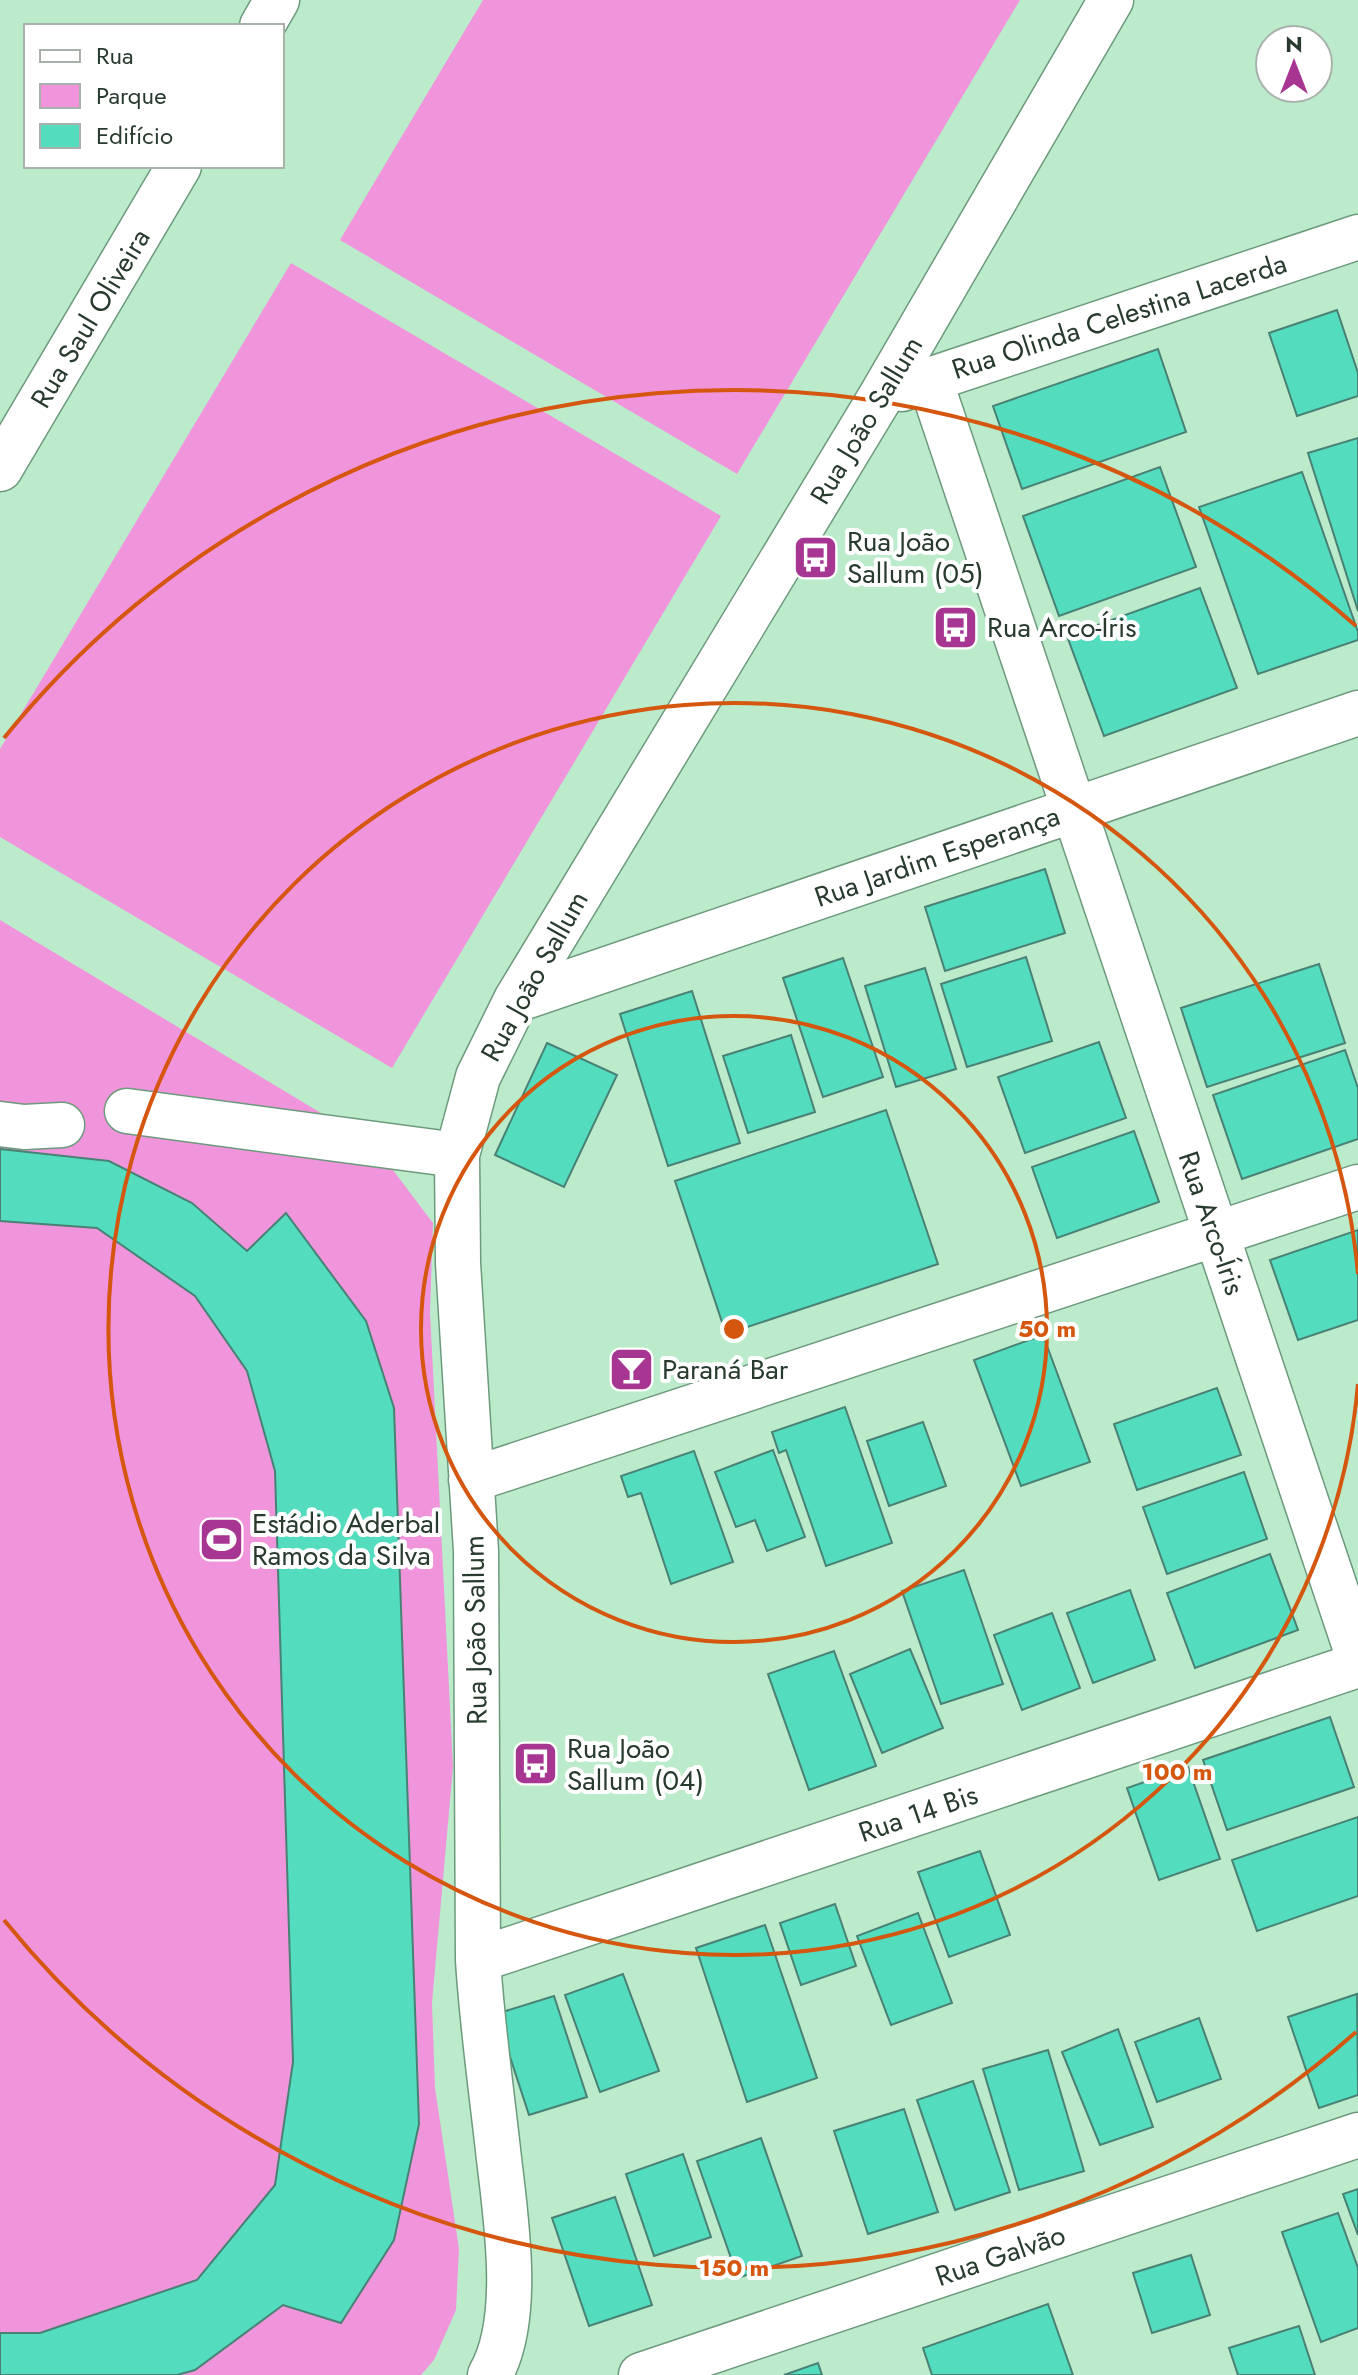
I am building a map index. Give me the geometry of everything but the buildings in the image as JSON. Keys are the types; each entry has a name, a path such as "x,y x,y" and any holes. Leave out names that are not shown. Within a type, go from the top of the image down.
{"street":[{"path":"263,24 277,0"},
{"name":"Rua João Sallum","path":"490,2375 505,2328 511,2261 481,2017 478,1960 476,1551 458,1263 457,1155 478,1077 516,1000 881,396 1111,0"},
{"name":"Rua Saul Oliveira","path":"0,469 178,168"},
{"name":"Rua Olinda Celestina Lacerda","path":"881,396 1358,237"},
{"name":"Rua Arco-Íris","path":"930,380 1358,1656"},
{"name":"Rua Jardim Esperança","path":"516,1000 1358,713"},
{"path":"127,1111 457,1155"},
{"path":"0,1124 24,1127 62,1125"},
{"path":"471,1480 1358,1187"},
{"name":"Rua 14 Bis","path":"478,1960 1358,1665"},
{"name":"Rua Galvão","path":"641,2375 1358,2135"}],"green space":[{"path":"483,0 1020,0 737,474 340,240"},
{"path":"291,263 721,516 392,1068 0,837 0,749"},
{"name":"Estádio Aderbal Ramos da Silva","path":"0,920 374,1145 433,1223 430,1312 453,1767 432,2003 435,2088 459,2249 456,2310 434,2360 421,2375 0,2375"}],"place":[{"name":"Rua João Sallum (05)","path":"816,557"},
{"name":"Rua Arco-Íris","path":"956,627"},
{"name":"Paraná Bar","path":"631,1369"},
{"name":"Estádio Aderbal Ramos da Silva","path":"221,1539"},
{"name":"Rua João Sallum (04)","path":"536,1764"}]}
